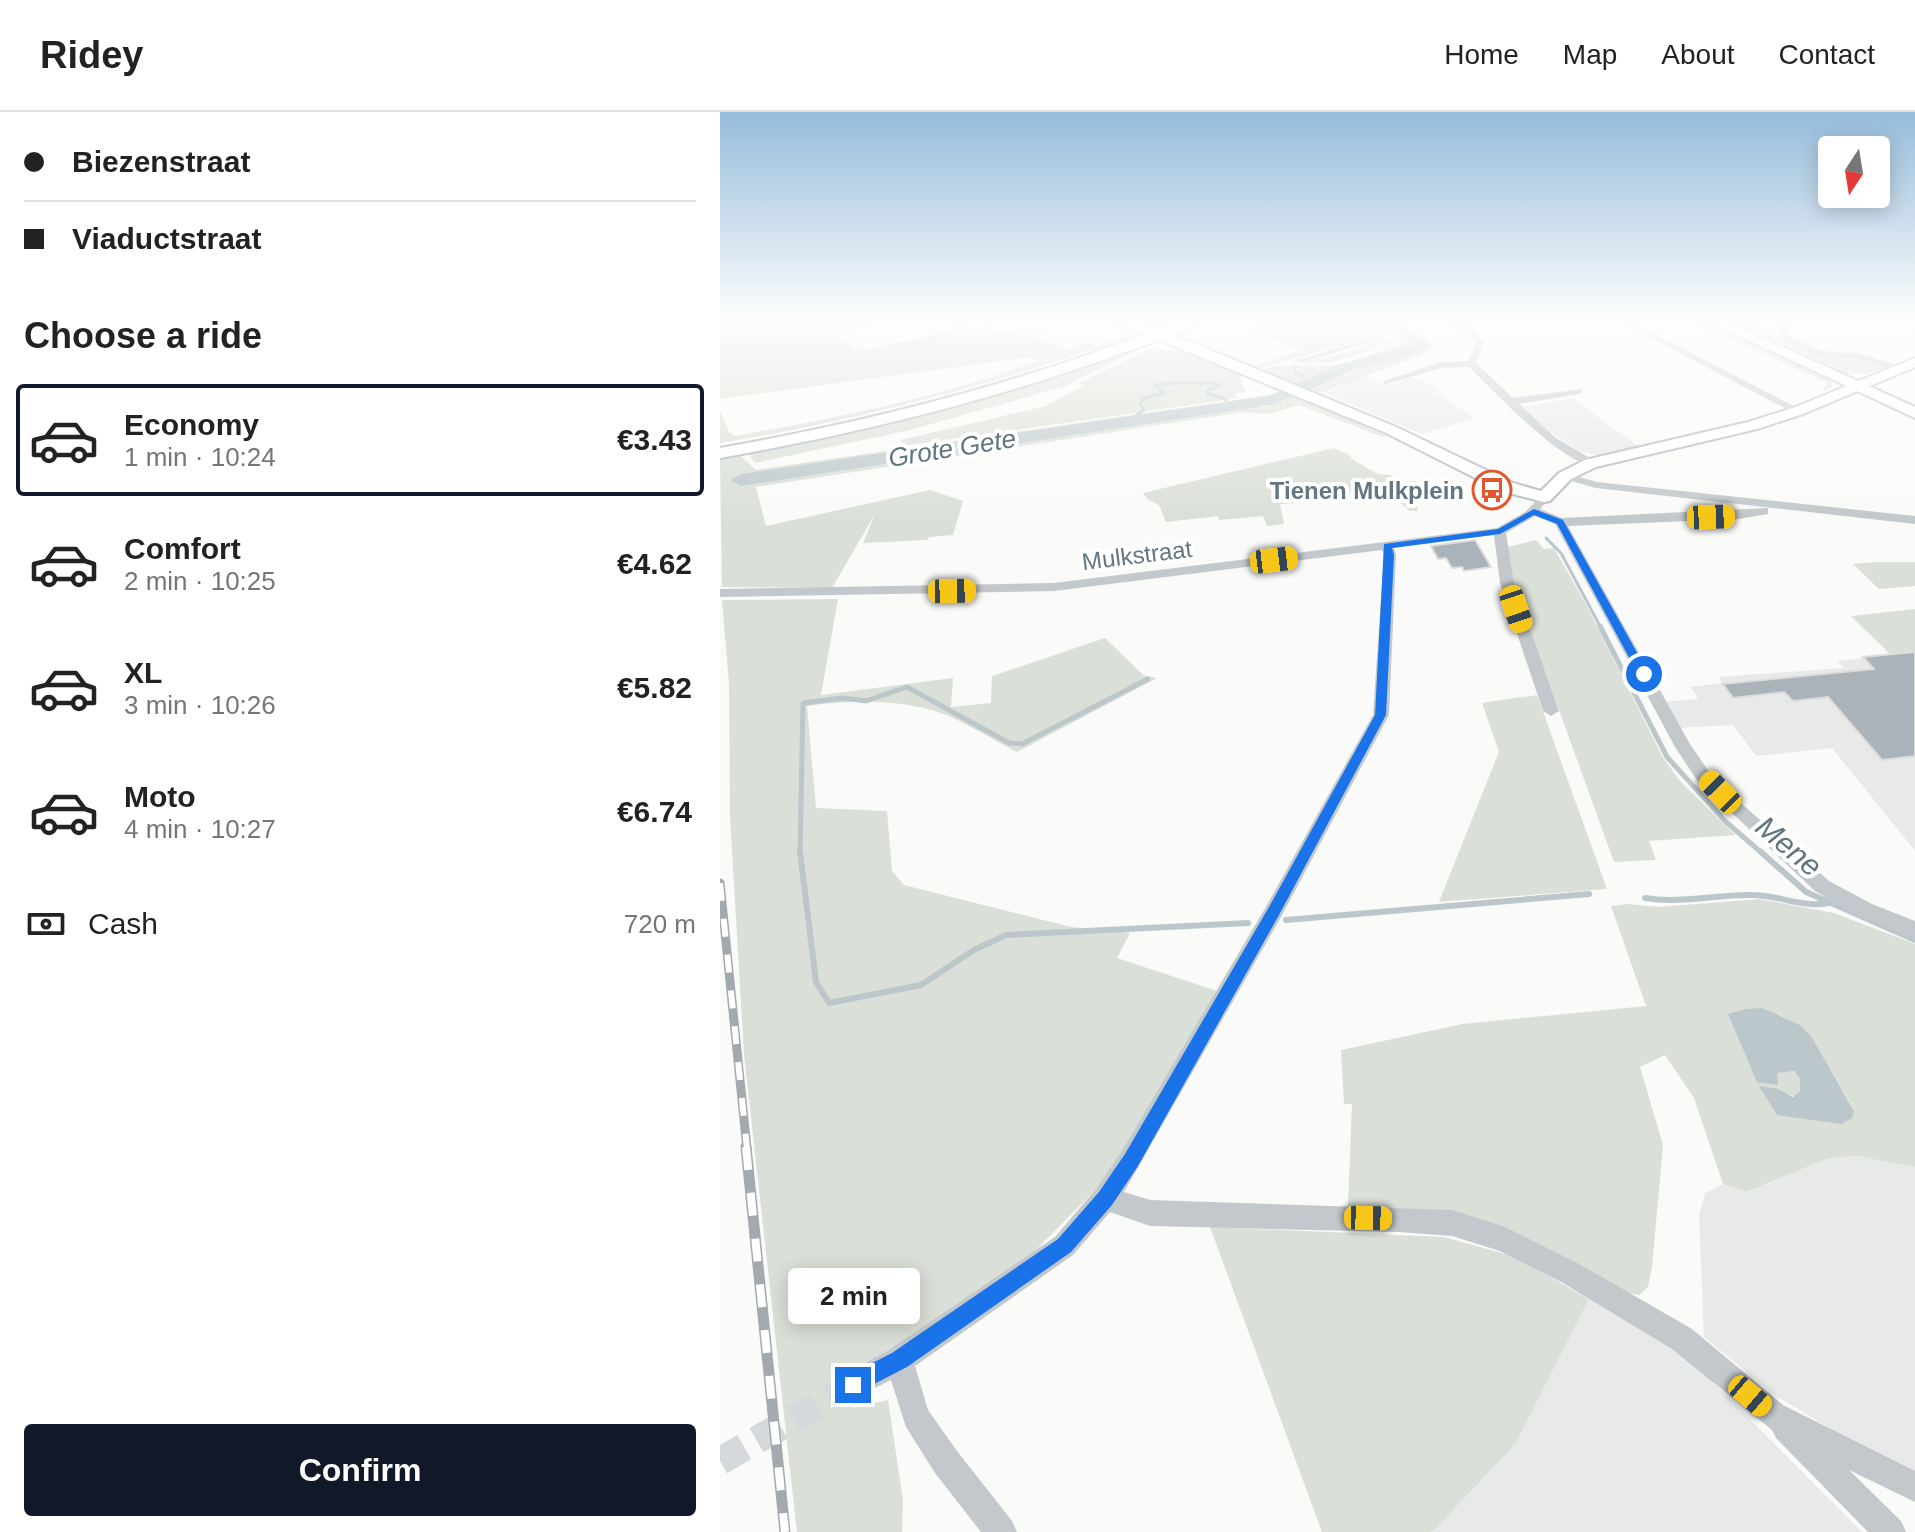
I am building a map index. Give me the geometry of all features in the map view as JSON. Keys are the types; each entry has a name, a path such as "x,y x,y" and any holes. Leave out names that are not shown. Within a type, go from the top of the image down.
{"main road":[{"path":"720,447 840,425 995,385"},
{"path":"720,453 840,429 1009,385"},
{"path":"1861,385 1915,406"},
{"path":"1861,385 1915,413"}],"street":[{"path":"1286,385 1389,429 1507,487 1539,504 1560,522 1683,747 1703,776 1822,886 1865,910 1915,930"},
{"path":"1493,385 1552,440 1591,463"},
{"path":"1748,385 1798,411"},
{"path":"1539,504 1565,476 1591,463 1752,426 1859,385"},
{"path":"1510,402 1579,391"},
{"path":"1565,476 1596,485 1915,520"},
{"name":"Mulkstraat","path":"720,593 1054,587 1500,531 1539,504"},
{"path":"1560,522 1738,515 1788,507"},
{"path":"1500,531 1507,583 1551,711"},
{"path":"853,1385 899,1360 1064,1246 1105,1198 1131,1160 1274,911 1381,715 1390,555 1387,546"},
{"path":"1105,1198 1150,1213 1452,1223 1518,1247 1682,1339 1773,1415 1890,1532"},
{"path":"899,1360 911,1390 916,1417 946,1462 1001,1532"},
{"path":"1773,1415 1915,1487"}],"shaded area":[{"path":"720,385 821,385 720,399"},
{"path":"964,385 975,385 824,423 720,443 720,411 730,434 735,436 889,405"},
{"path":"1009,385 1067,385 910,430 755,463 749,454 845,433"},
{"path":"1084,385 1243,385 1246,391 1236,393 1237,398 1219,401 903,446 901,440 1046,406"},
{"path":"1316,385 1341,385 1321,393 1309,388"},
{"path":"1344,385 1431,385 1441,390 1434,391 1475,418 1422,434 1325,393"},
{"path":"1293,394 1387,436 1299,405 1268,414 1243,412 756,487 766,526 930,490 963,501 953,535 929,537 927,540 863,543 875,514 832,588 722,587 720,458 740,455 756,470 1173,409 1238,403 739,479 747,481 1240,406 1267,407 1285,401"},
{"path":"1574,398 1640,447 1602,456 1581,452 1554,435 1521,407"},
{"path":"1334,448 1378,474 1391,475 1395,483 1416,481 1417,484 1410,487 1418,511 1410,511 1386,491 1300,497 1300,503 1280,504 1284,524 1267,526 1263,516 1219,520 1218,516 1166,522 1159,505 1143,493"},
{"path":"1536,540 1544,549 1554,548 1588,608 1662,756 1680,781 1735,835 1649,841 1656,860 1614,862 1512,580 1507,547"},
{"path":"1915,562 1915,586 1879,589 1853,564"},
{"path":"838,599 821,695 953,678 951,707 991,703 992,676 1105,638 1143,675 1157,678 1017,752 958,720 922,708 873,702 807,706 816,808 887,811 892,871 904,885 1071,927 1130,933 1117,958 1217,991 1113,1172 1036,1250 893,1354 849,1373 852,1408 888,1400 903,1500 902,1532 797,1532 744,1054 730,816 729,684 722,600"},
{"path":"1915,609 1915,652 1891,655 1851,616"},
{"path":"1915,652 1915,851 1832,748 1756,756 1733,725 1675,728 1663,702 1698,699 1691,687 1722,683 1719,677 1844,668 1837,661"},
{"path":"1537,695 1607,889 1439,902 1499,752 1482,703"},
{"path":"1760,899 1834,913 1915,944 1915,1167 1856,1156 1829,1158 1747,1192 1723,1184 1694,1098 1665,1055 1640,1067 1663,1145 1652,1267 1648,1287 1639,1295 1612,1289 1443,1211 1348,1206 1352,1104 1344,1104 1341,1050 1463,1024 1646,1006 1611,906 1658,907","holes":["1763,1008 1800,1025 1812,1037 1854,1110 1777,1115 1778,1089 1785,1095 1796,1096 1800,1091 1800,1079 1794,1071 1777,1073"]},
{"path":"1763,1008 1800,1025 1812,1037 1854,1111 1852,1118 1842,1124 1777,1115 1759,1086 1778,1089 1793,1097 1800,1091 1800,1079 1794,1071 1777,1073 1778,1085 1757,1082 1728,1014"},
{"path":"1856,1156 1915,1167 1915,1474 1873,1454 1776,1396 1704,1337 1699,1215 1705,1193 1723,1184 1748,1192 1830,1158"},
{"path":"1210,1227 1444,1237 1513,1256 1589,1299 1516,1443 1437,1527 1430,1532 1322,1532"},
{"path":"1589,1299 1668,1345 1710,1379 1862,1532 1430,1532 1516,1443"}],"building":[{"path":"1475,540 1491,567 1464,571 1462,567 1452,568 1446,558 1438,559 1431,546"},
{"path":"1915,652 1915,756 1882,760 1828,697 1793,701 1784,692 1733,698 1723,684 1874,669 1863,657"}],"waterway":[{"path":"1130,420 1144,410 1140,403 1144,398 1165,393 1155,385"},
{"path":"1220,385 1208,390 1207,394 1224,398 1230,405"},
{"name":"Grote Gete","path":"741,480 1275,399 1306,385"},
{"name":"Mene","path":"1284,395 1288,397"},
{"name":"Mene","path":"1546,538 1561,553 1601,628"},
{"name":"Mene","path":"1600,626 1667,757 1726,822 1763,854"},
{"path":"800,852 803,703 843,698 866,701 907,687 1009,743 1022,744 1148,679"},
{"path":"800,852 816,982 829,1003 921,985 974,950 1006,935 1248,923"},
{"name":"Mene","path":"1761,852 1806,892 1915,940"},
{"path":"1286,920 1589,894"},
{"path":"1645,898 1672,900 1753,895 1809,904 1828,903"}],"tunnel":[{"path":"720,1461 853,1385"}],"railway":[{"path":"720,883 747,1149"},
{"path":"746,1147 785,1532"}],"place":[{"name":"Tienen Mulkplein","path":"1492,490"}],"route":[{"path":"853,1385 899,1360 1064,1246 1105,1198 1131,1160 1274,911 1381,715 1390,555 1387,546 1500,531 1534,511 1555,519 1560,522 1644,674"}]}
